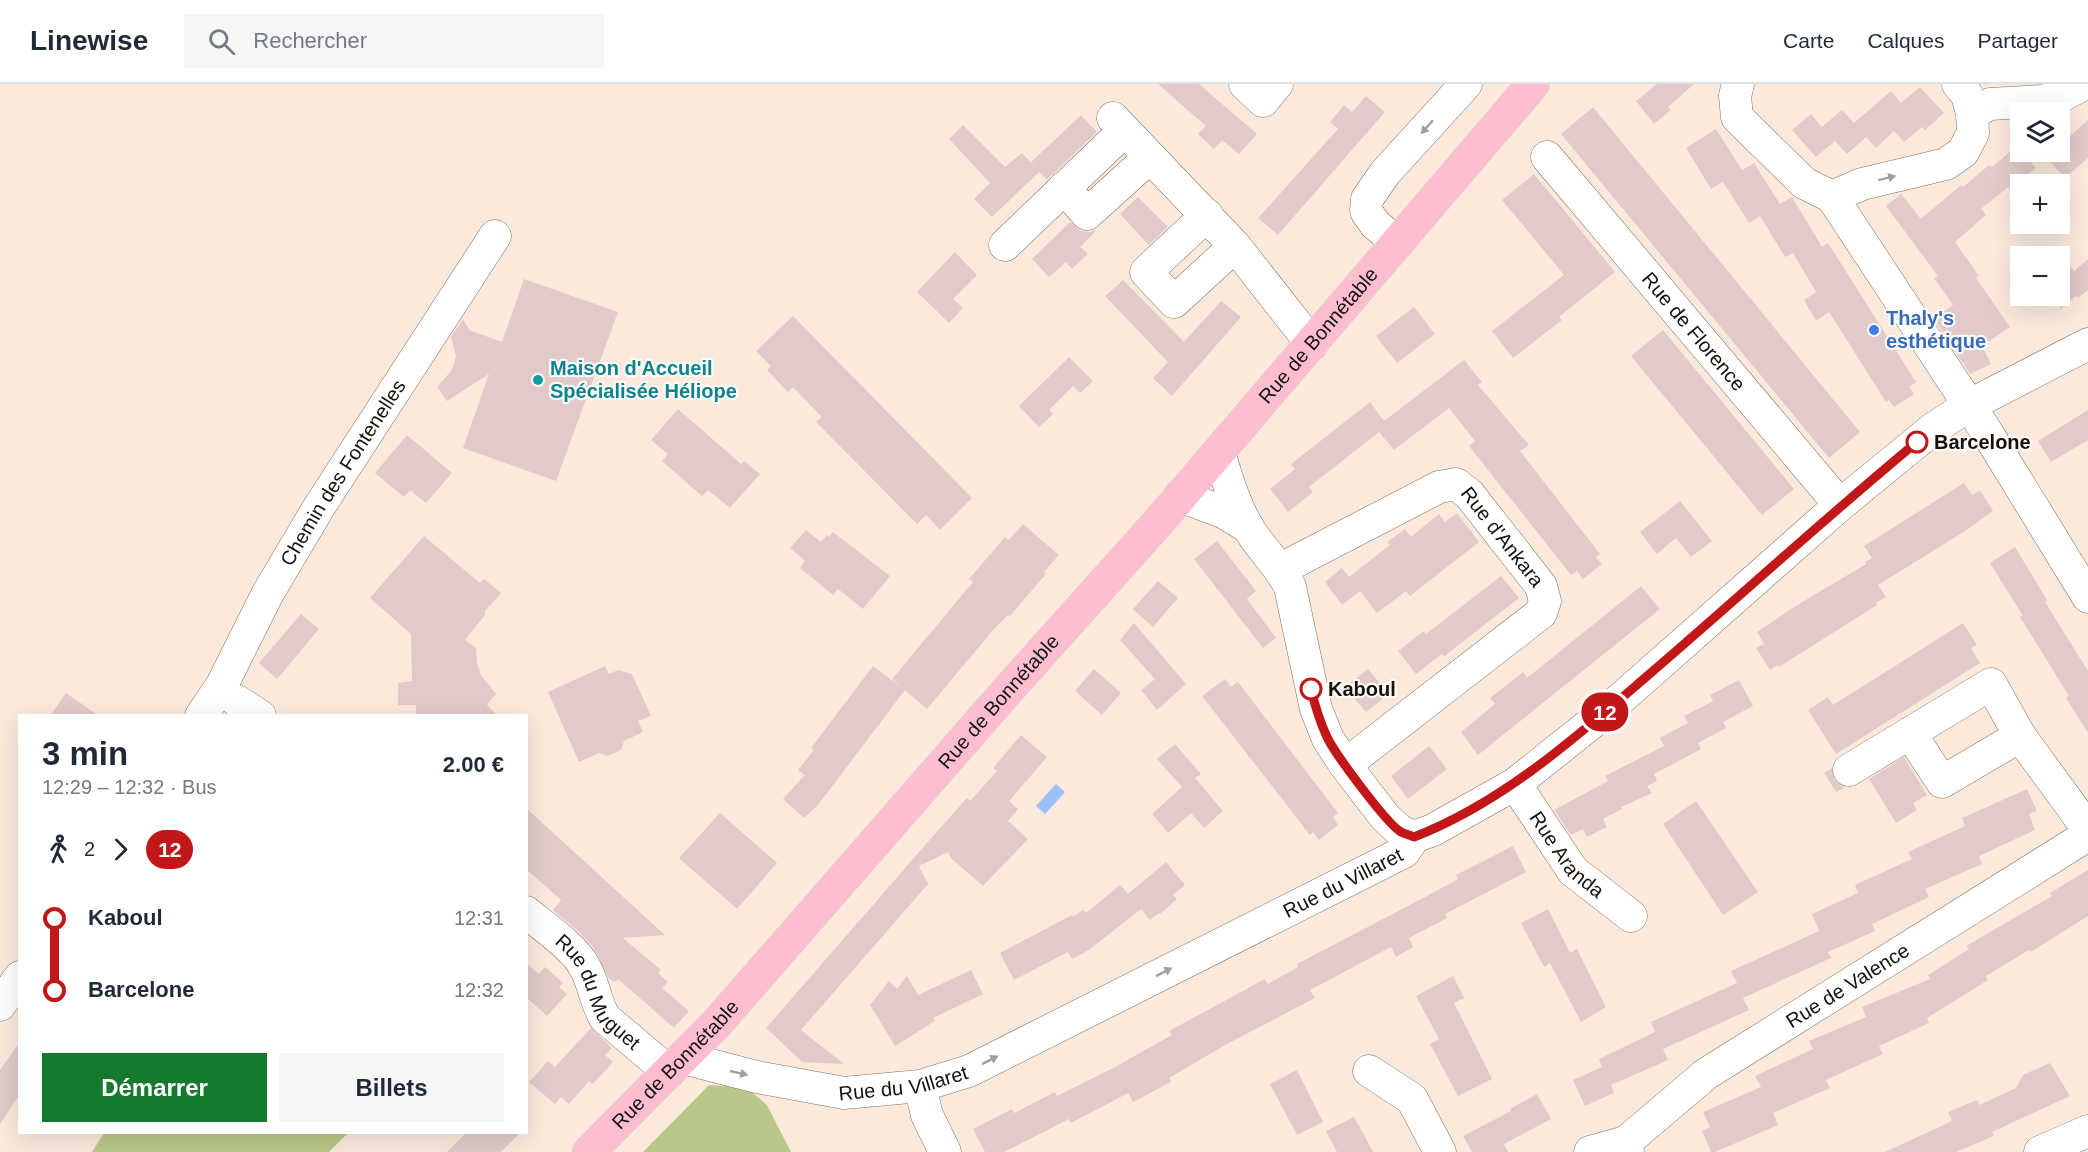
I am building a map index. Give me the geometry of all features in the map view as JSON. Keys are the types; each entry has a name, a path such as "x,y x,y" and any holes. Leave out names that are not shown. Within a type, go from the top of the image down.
{"main road":[{"name":"Rue de Bonnétable","path":"589,1152 717,1023 1219,452 1533,84"}],"street":[{"path":"1245,84 1263,101 1277,84"},
{"path":"1397,243 1375,224 1366,211 1367,200 1385,174 1466,84"},
{"path":"1738,84 1735,96 1737,117 1804,183 1832,197 1988,434 2088,597"},
{"path":"1832,197 1862,184 1946,164 1963,152 1973,133 1972,113 1968,95 1958,84"},
{"path":"1972,113 1990,104 2042,101 2065,94 2084,84"},
{"path":"1005,245 1064,188 1118,125 1236,246 1312,344"},
{"name":"Rue de Florence","path":"1547,157 1840,505"},
{"path":"1064,188 1087,214 1149,158"},
{"path":"1207,215 1146,272 1174,302 1236,246"},
{"name":"Chemin des Fontenelles","path":"202,714 222,685 268,593 319,507 495,236"},
{"name":"Rue du Villaret","path":"676,1065 844,1093 920,1086 969,1071 1404,852 1414,837 1432,830 1515,784 1609,709 1840,505 1934,428 1968,406 2088,344"},
{"path":"1219,452 1234,498 1248,527 1281,569 1290,587 1316,709 1328,739 1385,817 1400,831 1414,837"},
{"name":"Rue d'Ankara","path":"1281,569 1439,487 1456,484 1469,494 1541,586 1545,601 1541,613 1345,765"},
{"path":"1180,496 1223,512 1248,527"},
{"path":"1849,770 1990,684 2020,736 2088,829"},
{"path":"1910,733 1942,782 2020,736"},
{"name":"Rue Aranda","path":"1515,784 1573,871 1630,916"},
{"name":"Rue de Valence","path":"1627,1147 1707,1074 2088,835"},
{"name":"Rue du Muguet","path":"528,914 580,959 591,980 605,1018 676,1065"},
{"path":"0,1005 18,980"},
{"path":"1369,1071 1412,1098 1440,1152"},
{"path":"920,1086 927,1115 945,1152"},
{"path":"2040,1152 2088,1131"},
{"path":"1590,1152 1627,1147"}],"green space":[{"path":"709,1085 747,1088 767,1105 791,1152 643,1152"},
{"path":"103,1134 347,1134 329,1152 92,1152"}],"water":[{"path":"1056,784 1065,792 1045,814 1036,806"}],"building":[{"path":"1158,84 1199,84 1257,134 1239,154 1222,140 1214,149 1198,134 1206,126"},
{"path":"1657,84 1694,84 1668,107 1671,110 1654,124 1636,101"},
{"path":"1920,87 1944,113 1925,130 1922,127 1904,142 1894,131 1876,148 1866,137 1847,154 1835,141 1816,157 1792,130 1811,114 1822,127 1842,110 1854,123 1891,91 1901,103"},
{"path":"1366,96 1385,112 1278,235 1258,218 1338,129 1330,122 1344,105 1352,112"},
{"path":"1593,107 1860,432 1829,458 1561,134"},
{"path":"1081,115 1097,132 1047,180 1039,172 992,217 974,199 990,183 949,139 963,125 1005,167 1022,153 1037,169 1031,162"},
{"path":"2088,120 2088,158 2070,174 2061,174 2051,162 2070,162 2070,136"},
{"path":"1716,129 1742,170 1754,163 1780,204 1792,197 1822,247 1828,243 1916,382 1909,387 1914,394 1894,407 1889,400 1886,402 1829,312 1816,321 1804,300 1816,292 1793,253 1785,257 1760,216 1749,223 1723,182 1711,189 1686,148"},
{"path":"2010,152 2010,162 2031,162 2036,168 2029,174 2010,174 2010,189 2008,187 1981,209 1986,215 1955,242 1979,276 1976,278 2010,327 1982,346 1991,364 1970,374 1934,319 1953,305 1934,278 1938,276 1886,206 1901,194 1921,219 1961,185 1963,187 1989,165 1992,167"},
{"path":"1534,174 1615,272 1559,317 1562,320 1513,358 1492,331 1564,275 1502,200"},
{"path":"1138,197 1168,227 1149,245 1120,214"},
{"path":"1070,222 1081,231 1096,231 1080,247 1088,254 1072,269 1066,262 1049,277 1032,259"},
{"path":"955,252 977,275 953,299 963,308 949,323 917,292"},
{"path":"2088,259 2088,290 2078,298 2076,296 2070,301 2070,266 2074,271"},
{"name":"Maison d'Accueil Spécialisée Héliope","path":"524,279 618,312 556,481 463,448 489,374 447,401 437,387 452,370 456,356 451,337 463,319 469,330 502,342"},
{"path":"1123,280 1184,342 1221,301 1241,317 1172,396 1153,378 1168,362 1105,296"},
{"path":"1414,307 1435,334 1397,363 1376,336"},
{"path":"793,316 972,498 940,530 926,515 917,524 816,422 822,417 793,387 788,392 767,370 771,366 756,351"},
{"path":"1663,330 1794,489 1762,515 1631,356"},
{"path":"1069,357 1093,381 1080,393 1073,386 1049,410 1053,414 1039,427 1019,406"},
{"path":"1464,360 1482,382 1478,385 1529,445 1520,451 1600,554 1596,557 1602,564 1583,579 1577,571 1571,575 1469,446 1475,441 1449,408 1394,450 1379,432 1309,487 1313,492 1288,512 1270,489 1295,469 1291,464 1370,402 1384,421"},
{"path":"678,409 741,464 744,461 760,474 730,508 708,490 702,496 662,461 668,454 651,440"},
{"path":"2088,410 2088,440 2051,462 2038,441"},
{"path":"407,435 452,473 426,503 410,490 404,497 375,473"},
{"path":"1964,483 1972,495 1980,490 1993,511 1878,585 1886,597 1876,603 1877,605 1779,667 1778,665 1770,670 1756,648 1764,644 1757,632 1866,564 1865,562 1872,558 1864,546"},
{"path":"1680,501 1712,541 1691,557 1676,538 1657,554 1640,532"},
{"path":"1457,513 1479,542 1410,596 1406,591 1377,613 1360,591 1342,605 1325,582 1342,568 1349,577 1390,545 1387,542 1405,529 1411,537 1439,514 1445,522"},
{"path":"1023,524 1059,555 1010,616 1008,615 994,629 927,709 892,679 973,582 969,579 1005,537 1009,540"},
{"path":"806,530 821,542 833,532 890,576 863,609 838,589 833,595 800,568 805,561 790,548"},
{"path":"424,536 480,583 484,579 501,593 465,640 476,648 477,664 481,675 496,694 487,705 496,714 416,714 416,705 398,705 398,683 412,681 411,634 370,598"},
{"path":"1217,541 1256,591 1247,599 1276,638 1263,648 1194,559"},
{"path":"2015,547 2047,600 2045,602 2088,671 2088,733 2066,698 2069,696 2020,617 2023,616 1990,563"},
{"path":"1501,576 1519,598 1444,657 1442,654 1416,674 1398,651 1424,631 1426,634"},
{"path":"1158,581 1178,598 1153,627 1133,609"},
{"path":"1641,586 1660,609 1478,755 1461,732 1495,704 1490,698 1523,672 1527,678"},
{"path":"301,614 319,629 277,679 259,663"},
{"path":"1134,623 1186,684 1157,710 1141,690 1155,679 1120,640"},
{"path":"1963,623 1977,645 1971,648 1980,663 1836,754 1808,710 1828,697 1833,705"},
{"path":"605,666 609,674 618,670 632,674 651,716 638,721 643,732 624,741 621,750 608,756 599,753 579,762 548,692"},
{"path":"873,666 905,690 818,805 804,818 783,799 805,775 798,770 814,750 811,748"},
{"path":"1094,669 1121,693 1102,715 1075,691"},
{"path":"1368,669 1389,694 1366,712 1345,687"},
{"path":"1225,679 1231,687 1238,682 1338,813 1333,817 1338,825 1319,840 1313,832 1310,835 1202,696"},
{"path":"1739,680 1753,706 1723,722 1726,728 1698,743 1701,749 1654,774 1657,781 1647,786 1652,793 1621,807 1622,809 1603,819 1607,827 1587,837 1583,829 1571,835 1554,810 1608,781 1605,776 1664,746 1660,738 1688,723 1684,716 1713,701 1710,695"},
{"path":"66,693 96,714 51,714"},
{"path":"1021,735 1047,757 1009,801 1018,809 1008,821 1028,839 983,886 951,858 948,852 919,866 928,884 801,1030 844,1064 802,1062 766,1028 967,798 970,801 997,771 993,768"},
{"path":"1175,744 1201,774 1195,778 1223,811 1204,828 1191,813 1168,833 1152,814 1182,787 1157,759"},
{"path":"1429,746 1447,769 1408,799 1391,776"},
{"path":"1904,757 1927,795 1913,803 1917,810 1896,823 1869,779"},
{"path":"1832,768 1834,780 1845,787 1836,792 1824,773"},
{"path":"2027,789 2037,811 2029,814 2035,830 1979,856 1982,864 1925,889 1929,897 1872,924 1875,931 1828,952 1831,958 1743,998 1749,1010 1663,1049 1668,1060 1611,1085 1614,1093 1585,1106 1573,1080 1602,1067 1599,1059 1655,1032 1651,1022 1737,983 1731,971 1819,931 1812,914 1858,893 1855,885 1912,859 1908,852 1965,826 1962,818"},
{"path":"1696,801 1758,892 1723,915 1663,824"},
{"path":"528,810 665,935 623,938 661,970 658,973 668,982 662,988 689,1011 674,1028 618,979 615,982 609,979 593,947 553,910 561,900 528,871"},
{"path":"720,813 777,863 737,909 679,858"},
{"path":"1513,846 1526,872 1445,914 1447,918 1409,938 1413,947 1396,957 1391,947 1310,990 1315,998 1227,1044 1169,1078 1171,1082 1133,1102 1128,1093 1071,1123 1069,1119 1004,1152 985,1152 973,1129 1012,1109 1014,1113 1055,1092 1057,1096 1113,1068 1172,1035 1169,1031 1265,979 1268,984 1298,967 1297,964 1458,879 1456,875"},
{"path":"1166,862 1185,885 1173,895 1177,899 1160,914 1150,920 1141,909 1089,950 1072,959 1068,952 1014,980 1000,953 1072,915 1073,917 1083,910 1086,913 1120,885 1128,894"},
{"path":"2088,870 2088,916 2031,952 2029,950 1986,976 1988,980 1927,1018 1929,1023 1879,1046 1883,1054 1826,1080 1830,1088 1773,1113 1778,1125 1711,1152 1702,1131 1710,1127 1703,1112 1761,1087 1755,1076 1813,1049 1809,1041 1866,1017 1862,1007 1930,979 1928,975 1969,949 1966,946 2052,896 2050,893"},
{"path":"1548,909 1570,953 1577,949 1606,1007 1581,1022 1550,963 1544,967 1521,923"},
{"path":"528,965 539,974 545,967 563,983 559,987 567,994 547,1016 528,999"},
{"path":"971,970 983,994 933,1018 935,1021 895,1046 870,1005 889,981 897,989 907,976 918,995"},
{"path":"1453,976 1464,998 1454,1003 1492,1079 1458,1096 1430,1044 1439,1039 1416,996"},
{"path":"591,1028 612,1048 605,1055 613,1062 593,1084 589,1081 569,1104 561,1097 555,1104 529,1082 548,1061 555,1067"},
{"path":"18,1045 18,1097 0,1124 0,1070"},
{"path":"2050,1063 2070,1096 1992,1132 1994,1136 1956,1152 1885,1152 1952,1121 1948,1112 1977,1100 1979,1105 2016,1088 2023,1075"},
{"path":"1297,1070 1323,1122 1297,1135 1270,1084"},
{"path":"1537,1094 1551,1119 1504,1144 1508,1152 1472,1152 1463,1136 1511,1111 1510,1109"},
{"path":"1354,1117 1373,1152 1337,1152 1326,1131"},
{"path":"465,1134 519,1134 501,1152 447,1152"}],"bus line":[{"name":"12","path":"1311,689 1328,739 1385,817 1400,831 1414,837 1432,830 1515,784 1609,709 1840,505 1917,442"}],"place":[{"name":"Thaly's esthétique","path":"1874,330"},
{"name":"Maison d'Accueil Spécialisée Héliope","path":"538,380"},
{"name":"Barcelone","path":"1917,442"},
{"name":"Kaboul","path":"1311,689"}]}
